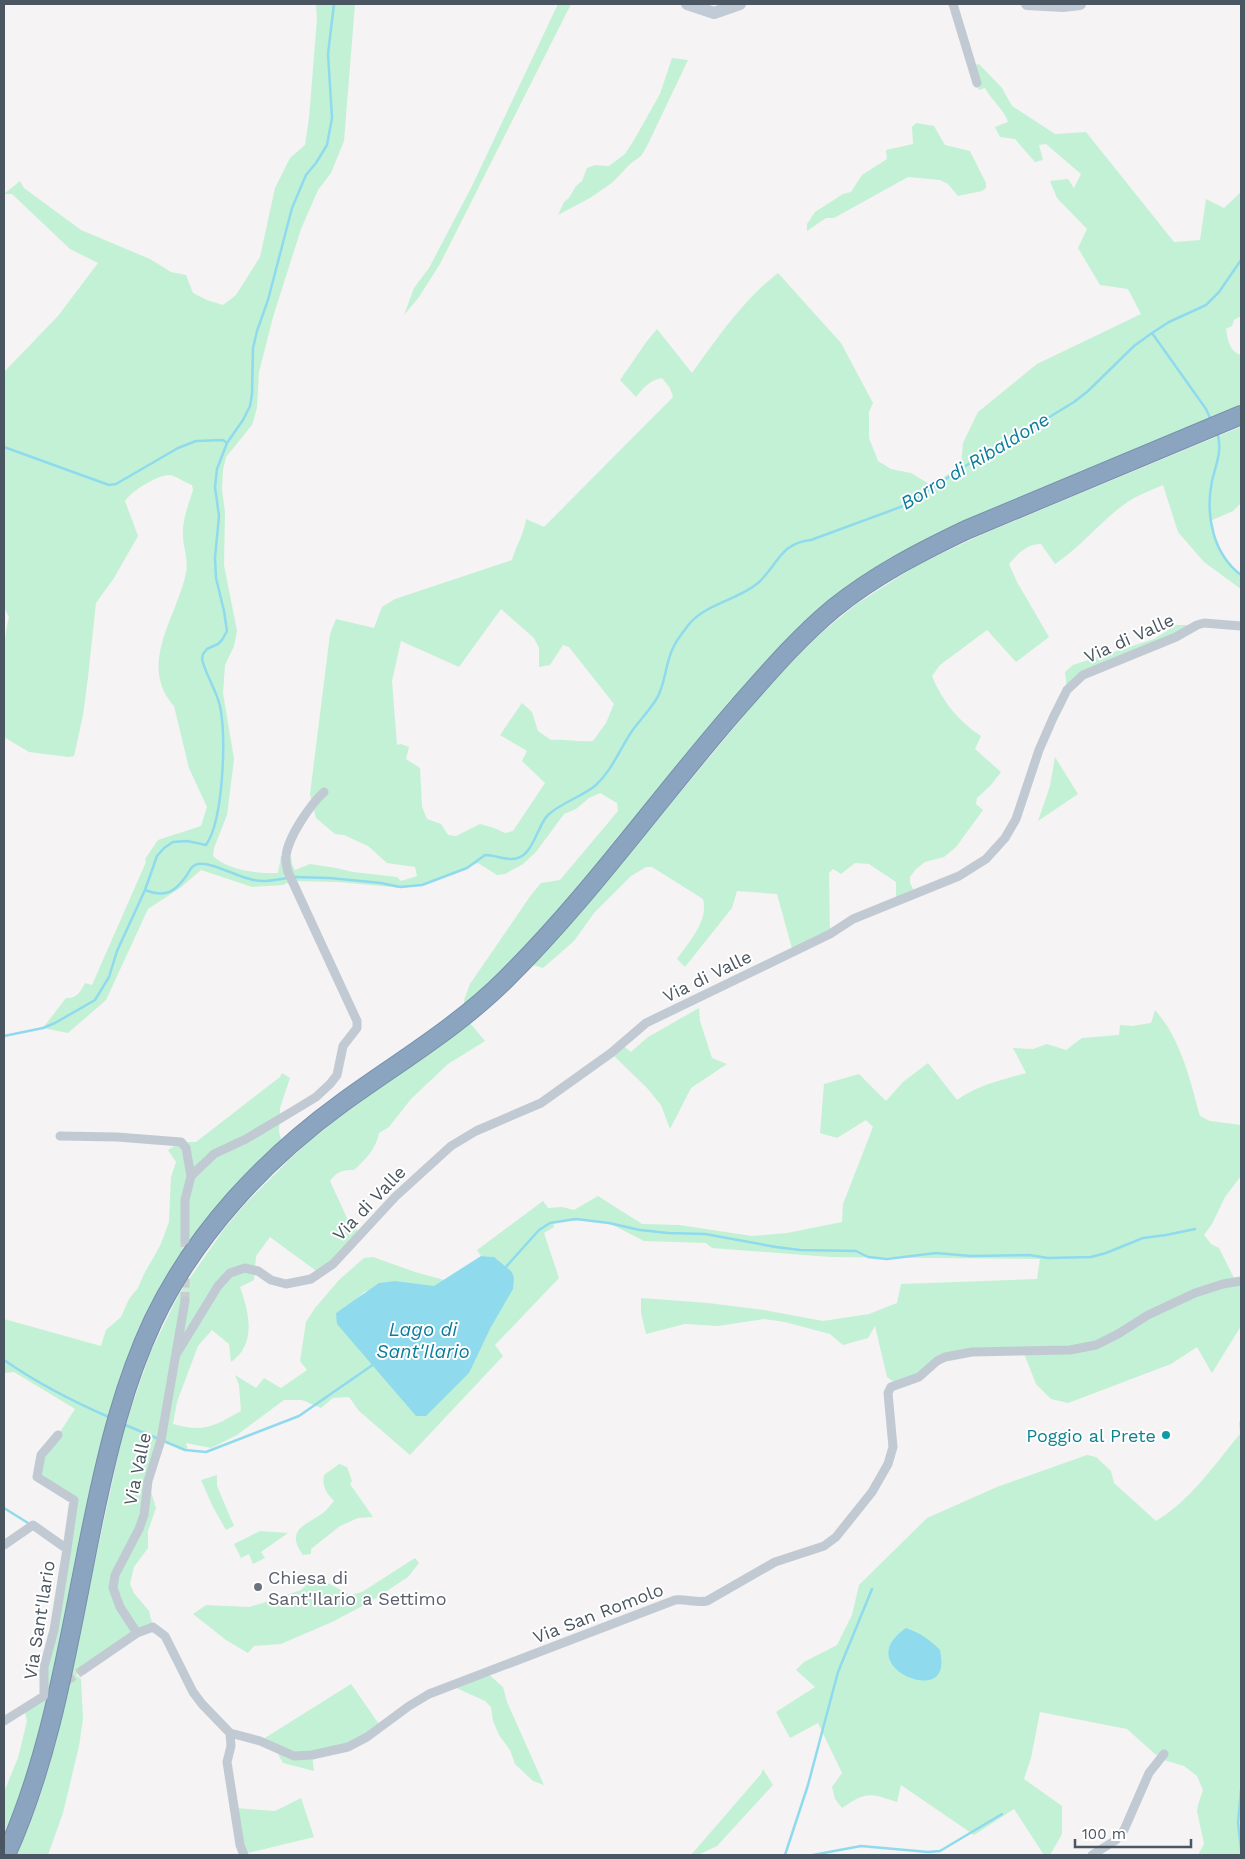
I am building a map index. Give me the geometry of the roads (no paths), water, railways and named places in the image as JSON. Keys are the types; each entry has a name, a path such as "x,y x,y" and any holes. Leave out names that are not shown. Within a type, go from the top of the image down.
{"highway":[{"path":"6,1855 30,1798 46,1742 114,1427 130,1378 155,1317 170,1290 202,1241 239,1195 297,1138 338,1106 444,1031 504,982 609,864 705,745 770,670 810,629 833,609 884,572 928,548 966,530 1241,415"},
{"path":"17,1855 40,1796 55,1746 120,1444 141,1378 179,1294 224,1230 246,1203 302,1146 450,1038 511,988 602,886 776,678 841,616 901,575 940,554 1034,512 1241,426"}],"street":[{"path":"688,4 714,13 722,12 740,4"},
{"path":"954,4 977,83"},
{"path":"1028,4 1063,6 1080,4"},
{"name":"Via di Valle","path":"177,1353 218,1286 230,1273 245,1268 258,1271 272,1280 286,1284 310,1279 333,1264 394,1197 451,1146 476,1132 540,1103 609,1054 646,1023 830,934 853,920 959,876 986,859 1005,838 1016,819 1039,750 1050,725 1068,690 1084,675 1176,637 1196,625 1204,623 1241,626"},
{"path":"191,1176 214,1154 254,1134 323,1091 337,1076 343,1046 357,1028 357,1021 290,877 285,860 292,838 316,799 324,792"},
{"path":"60,1136 117,1137 181,1142 186,1148 191,1176 185,1200 186,1240"},
{"name":"Via San Romolo","path":"230,1732 260,1741 294,1756 312,1755 348,1747 367,1737 429,1694 676,1600 707,1601 775,1562 824,1546 836,1537 872,1492 888,1464 893,1447 888,1393 891,1387 919,1377 945,1356 972,1352 1070,1350 1096,1346 1148,1315 1195,1293 1222,1284 1241,1281"},
{"name":"Via Valle","path":"137,1633 120,1607 113,1588 115,1574 139,1529 144,1515 148,1481 160,1442 185,1301"},
{"path":"58,1435 41,1455 38,1477 74,1500 67,1549"},
{"name":"Via Sant'Ilario","path":"4,1545 33,1526 67,1549 54,1630 44,1667 44,1696 4,1721"},
{"path":"83,1670 137,1633 153,1627 165,1636 193,1692 202,1704 230,1732 231,1746 227,1762 228,1777 240,1845 244,1855"},
{"path":"1092,1855 1116,1840 1124,1830 1149,1773 1164,1754"}],"water":[{"name":"Lago di Sant'Ilario","path":"481,1256 494,1257 512,1272 514,1278 513,1289 491,1327 469,1373 426,1416 416,1416 337,1324 336,1313 379,1283 395,1281 434,1286"},
{"path":"906,1628 924,1637 940,1650 941,1668 939,1673 932,1679 910,1678 899,1672 891,1663 888,1653 893,1641"}],"waterway":[{"path":"4,1036 43,1028 95,1000 109,977 117,951 145,890 157,856 173,842 187,841 206,845 212,833 220,798 223,737 220,706 202,659 207,649 218,644 227,631 216,578 215,558 219,516 215,487 217,469 227,443 250,406 253,348 268,300 292,208 306,175 327,145 332,118 328,54 334,4"},
{"name":"Borro di Ribaldone","path":"293,877 330,878 381,883 400,887 422,885 467,868 485,855 511,859 518,858 529,849 548,815 596,785 607,773 632,731 657,698 670,654 681,635 697,616 750,589 765,576 780,556 792,545 811,540 906,505 996,446 1074,402 1088,391 1134,346 1169,322 1206,305 1219,292 1241,260"},
{"path":"1152,333 1206,409 1211,420"},
{"path":"1217,432 1219,451 1210,494 1213,533 1224,556 1241,575"},
{"path":"4,447 109,485 116,484 178,448 196,441 223,440 227,443"},
{"name":"Borro di Ribaldone","path":"145,890 159,893 169,892 178,886 193,867 198,864 210,865 259,881 288,878"},
{"path":"505,1268 539,1230 550,1223 576,1219 609,1223 640,1230 705,1234 800,1250 856,1251 868,1257 887,1259 936,1253 971,1256 1029,1255 1048,1258 1091,1257 1143,1238 1195,1229"},
{"path":"4,1360 56,1392 111,1418"},
{"path":"123,1424 185,1450 206,1452 299,1416 374,1364"},
{"path":"4,1508 28,1523"},
{"path":"785,1855 808,1785 838,1672 872,1589"},
{"path":"1241,1790 1238,1823 1241,1849"},
{"path":"813,1855 861,1846 928,1852 940,1851 1002,1814"}],"tunnel":[{"path":"185,1240 185,1301"},
{"path":"44,1696 83,1670"}],"place":[{"name":"Poggio al Prete","path":"1166,1435"},
{"name":"Chiesa di Sant'Ilario a Settimo","path":"258,1587"}]}
